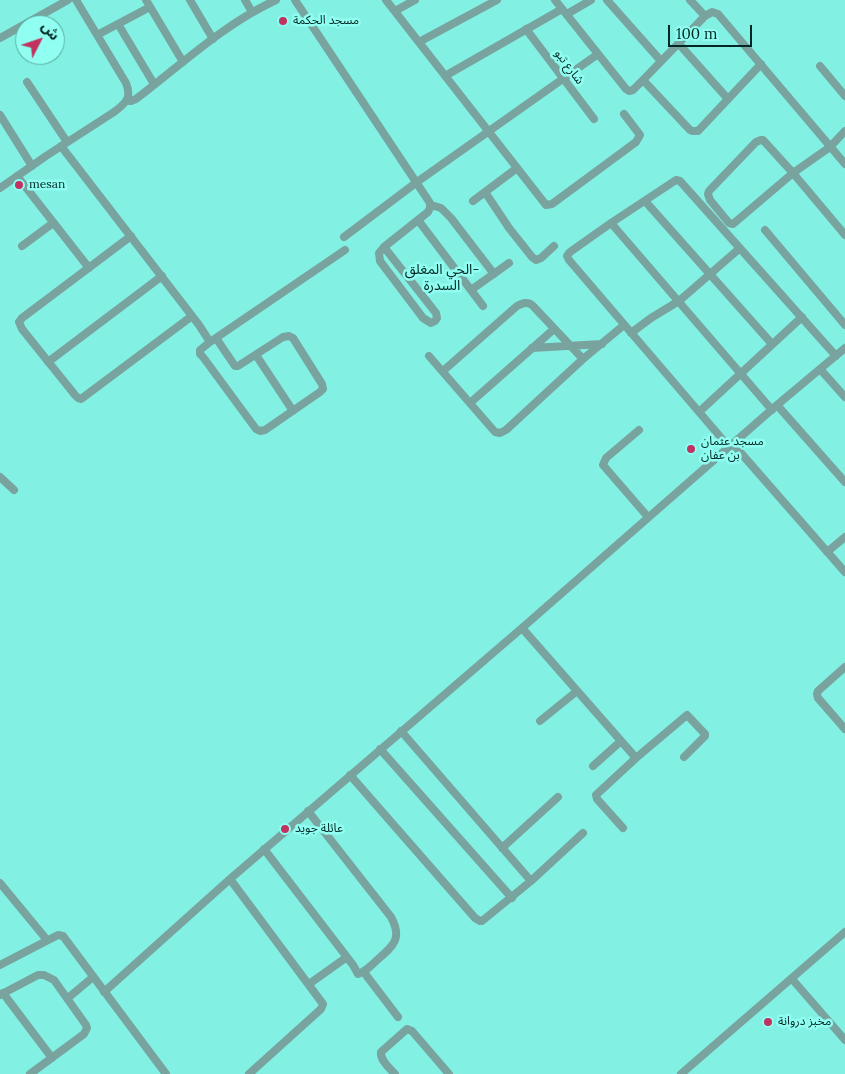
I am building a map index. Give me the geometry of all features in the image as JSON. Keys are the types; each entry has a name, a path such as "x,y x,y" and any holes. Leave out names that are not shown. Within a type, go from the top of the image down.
{"street":[{"path":"0,38 68,0"},
{"path":"0,188 114,112 128,98 126,83 76,0"},
{"path":"190,0 213,38"},
{"path":"245,0 252,12"},
{"path":"128,98 129,101 134,100 213,38 252,12 276,0"},
{"path":"295,0 431,205 441,208 451,218 494,274"},
{"path":"386,0 546,205 552,204 640,138 640,135 624,114"},
{"path":"395,11 415,0"},
{"path":"419,42 496,0"},
{"path":"555,0 626,89 630,91 705,16 712,12 718,14 845,164"},
{"path":"445,76 526,29 591,0"},
{"path":"607,0 661,61"},
{"path":"690,0 705,16"},
{"path":"97,35 118,24 148,3 183,62"},
{"path":"118,24 154,84"},
{"name":"شارع تبو","path":"526,29 594,119"},
{"path":"679,44 728,99"},
{"path":"344,237 416,182 598,54"},
{"path":"643,80 692,132 698,130 760,64"},
{"path":"820,66 845,96"},
{"path":"27,82 64,144 131,236 192,316 213,340 236,366 239,366 287,336 292,338 303,354 322,384 323,389 262,432 258,431 200,354 201,349 213,340 345,250"},
{"path":"0,115 32,166"},
{"path":"845,131 830,147 793,173 733,224 729,222 708,197 709,191 758,140 763,140 793,173 845,235"},
{"path":"473,201 517,168"},
{"path":"16,176 89,268"},
{"path":"836,356 680,181 676,180 611,222 567,256 698,412 731,445 845,572"},
{"path":"485,192 509,228 532,257 536,260 541,258 554,246"},
{"path":"645,200 772,344"},
{"path":"384,247 436,313 437,318 435,321 431,323 423,318 380,261 379,253 384,247 429,210 431,205"},
{"path":"418,220 483,306"},
{"path":"611,222 741,372 845,482"},
{"path":"22,246 53,223"},
{"path":"765,230 845,325"},
{"path":"131,236 19,321 22,329 77,397 81,399 192,316"},
{"path":"631,333 679,301 740,248"},
{"path":"471,290 509,264"},
{"path":"48,362 162,276"},
{"path":"442,371 521,304 528,303 583,359"},
{"path":"698,412 802,317"},
{"path":"429,356 495,432 500,433 506,430 583,359 624,325"},
{"path":"470,403 554,329"},
{"path":"532,348 602,344"},
{"path":"104,992 264,849 522,628 774,407 845,348"},
{"path":"256,355 293,411"},
{"path":"820,369 845,397"},
{"path":"639,430 606,458 603,465 648,517"},
{"path":"0,477 14,490"},
{"path":"827,552 845,537"},
{"path":"522,628 636,758"},
{"path":"845,667 818,691 817,696 845,729"},
{"path":"540,721 577,691"},
{"path":"623,828 597,799 596,795 687,715 706,735 684,757"},
{"path":"401,731 531,881"},
{"path":"593,766 621,741"},
{"path":"380,749 512,898"},
{"path":"350,775 475,918 480,921 486,919 512,898 583,833"},
{"path":"502,848 558,797"},
{"path":"264,849 358,974 365,972 392,946 396,939 397,930 391,917 308,811"},
{"path":"230,879 322,1004 321,1009 249,1074"},
{"path":"0,883 47,940"},
{"path":"681,1074 845,932"},
{"path":"0,965 47,940 58,935 63,936 166,1074"},
{"path":"308,984 347,957"},
{"path":"365,972 398,1017"},
{"path":"30,1074 52,1058 84,1034 86,1032 86,1025 54,980 44,975 38,975 1,994 52,1058"},
{"path":"68,998 93,977"},
{"path":"792,979 845,1040"},
{"path":"395,1074 381,1058 380,1054 407,1029 412,1031 449,1074"}],"place":[{"name":"مسجد الحكمة","path":"283,21"},
{"name":"mesan","path":"19,185"},
{"name":"مسجد عثمان بن عفان","path":"691,449"},
{"name":"عائلة جويد","path":"285,829"},
{"name":"مخبز دروانة","path":"768,1022"}],"district":[{"name":"الحي المغلق- السدرة","path":"442,278"}]}
